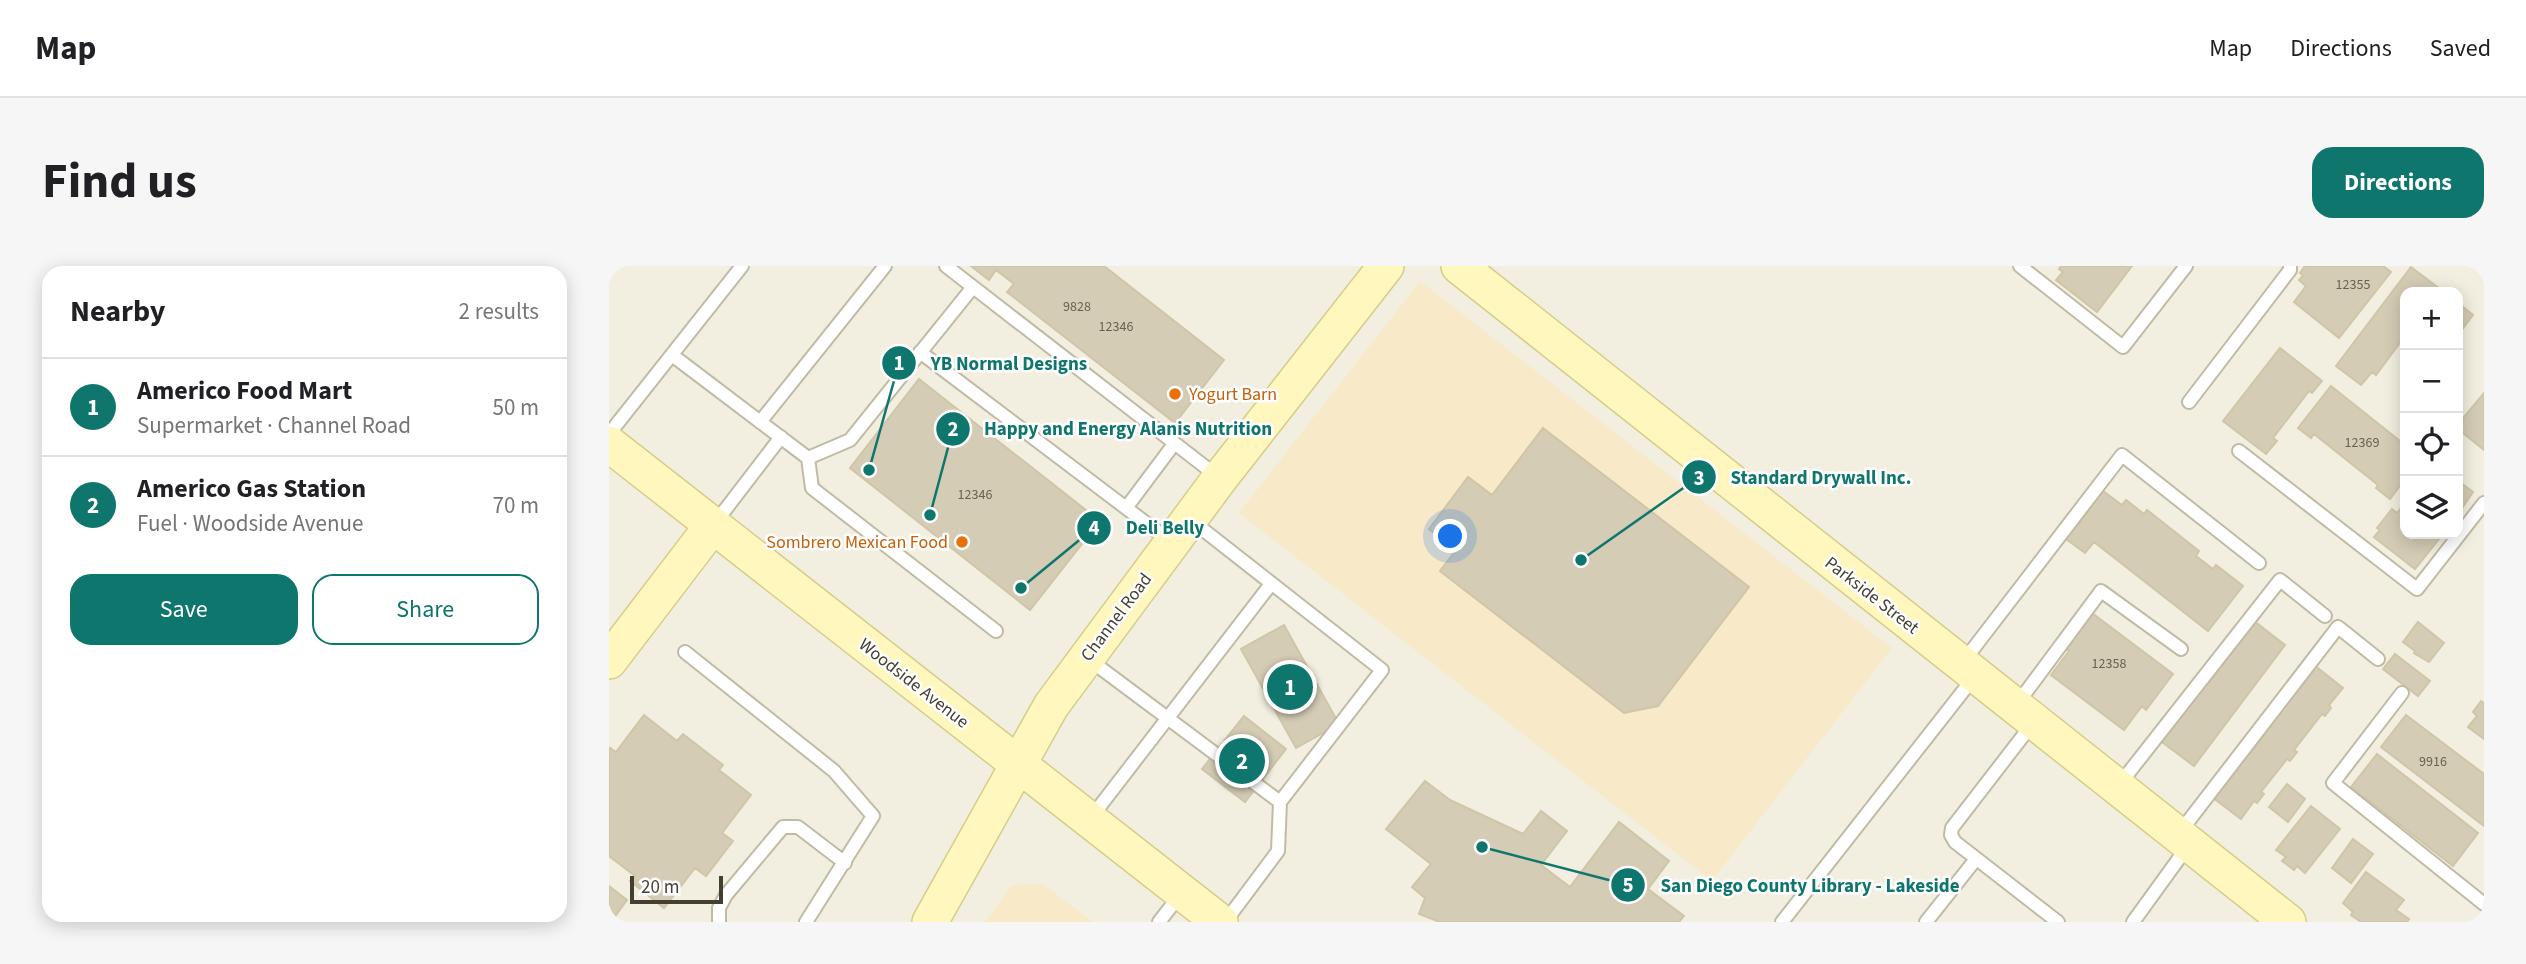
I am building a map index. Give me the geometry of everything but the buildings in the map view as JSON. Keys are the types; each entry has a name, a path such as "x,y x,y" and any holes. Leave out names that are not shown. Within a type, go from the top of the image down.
{"main road":[{"name":"Channel Road","path":"930,922 1051,706 1220,478 1386,266"},
{"name":"Parkside Street","path":"1459,266 2288,922"},
{"name":"Woodside Avenue","path":"609,444 1222,922"},
{"path":"609,661 713,525"}],"lane":[{"path":"609,434 742,266"},
{"path":"760,422 885,266"},
{"path":"946,266 1220,478"},
{"path":"2020,266 2123,346 2186,266"},
{"path":"2189,402 2290,270 2290,266"},
{"path":"808,458 849,440 973,287"},
{"path":"920,352 1126,508 1181,531 1271,584 1382,670 1280,802 1278,851 1222,922"},
{"path":"672,355 808,458 812,488 996,631"},
{"path":"713,525 781,437"},
{"path":"1126,508 1174,444"},
{"path":"2239,451 2417,589 2484,503"},
{"path":"1782,922 1968,671 2122,455 2259,563"},
{"path":"2117,788 2280,580 2325,616"},
{"path":"1089,819 1271,584"},
{"path":"2058,922 1955,842 1951,835 1952,828 2101,591 2181,649"},
{"path":"2133,922 2183,840 2338,627 2378,659"},
{"path":"685,652 834,772 873,816 806,922"},
{"path":"1086,657 1280,802"},
{"path":"2402,693 2333,783 2484,904"},
{"path":"719,922 719,908 726,895 783,827 798,827 845,863"},
{"path":"1926,922 1976,859"},
{"path":"1159,922 1182,892"}],"shaded area":[{"path":"1420,281 1892,648 1712,881 1239,513"},
{"path":"1043,884 1093,922 985,922 1012,885"}],"place":[{"name":"Yogurt Barn","path":"1175,394"},
{"name":"YB Normal Designs","path":"869,470"},
{"name":"Happy and Energy Alanis Nutrition","path":"930,515"},
{"name":"Sombrero Mexican Food","path":"962,542"},
{"name":"Standard Drywall Inc.","path":"1581,560"},
{"name":"Deli Belly","path":"1021,588"},
{"name":"Americo Food Mart","path":"1290,687"},
{"name":"Americo Gas Station","path":"1242,761"},
{"name":"San Diego County Library - Lakeside","path":"1482,847"}]}
